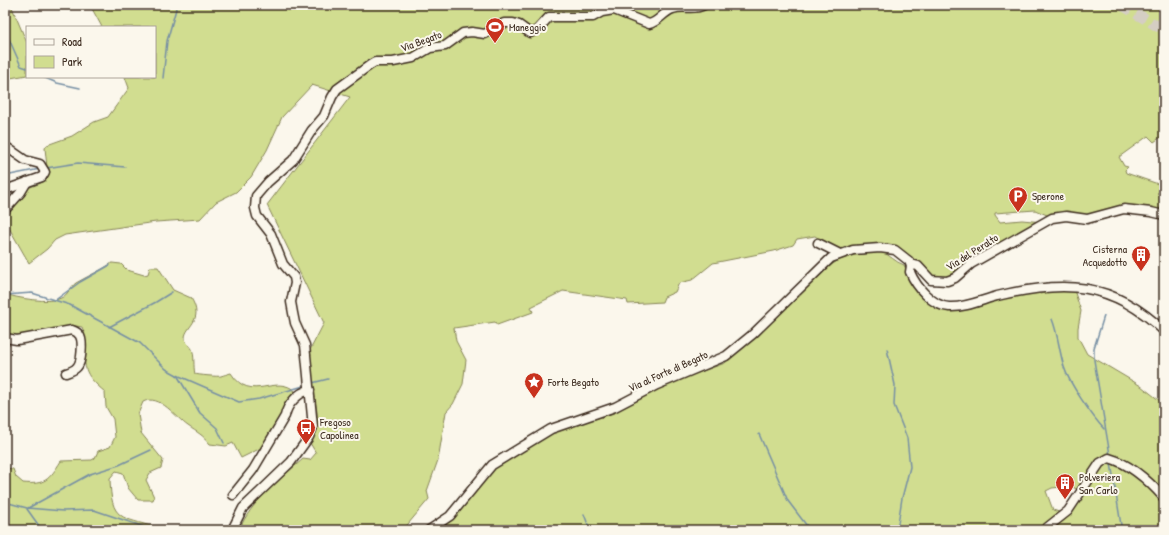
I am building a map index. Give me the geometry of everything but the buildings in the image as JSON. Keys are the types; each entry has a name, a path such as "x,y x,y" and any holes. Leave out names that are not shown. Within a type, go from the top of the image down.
{"street":[{"name":"Via Begato","path":"310,390 305,345 293,317 291,302 295,283 294,277 283,264 273,236 259,220 255,208 255,199 268,182 288,164 324,116 337,89 354,75 375,62 394,62 413,58 430,48 448,44 463,33 472,32 485,34 504,24 515,24 530,33 537,30 549,17 592,17 609,10 620,11 649,24 656,21 672,9 696,8 704,5"},
{"path":"5,146 25,160 43,166 45,172 42,177 5,190"},
{"path":"5,210 21,192 27,182"},
{"name":"Via del Peralto","path":"911,266 918,266 931,280 947,281 955,278 971,264 1052,218 1066,216 1087,219 1124,209 1164,215"},
{"path":"818,243 840,254"},
{"name":"Via al Forte di Begato","path":"429,530 450,516 492,465 550,429 615,407 657,385 726,356 753,334 831,258 854,250 880,248 895,250 909,261 911,266"},
{"path":"911,266 910,272 914,281 919,287 929,296 947,307 972,303 1026,290 1056,286 1100,290 1128,304 1164,331"},
{"path":"5,338 17,340 72,330 77,332 81,336 81,350 78,365 76,369 66,374"},
{"path":"232,530 247,503 291,462 309,437 313,426 310,390 305,391 292,401 253,470 233,495"},
{"path":"1044,530 1068,511 1100,463 1109,458 1119,460 1131,468 1164,498"}],"green space":[{"path":"5,5 11,5 26,41 26,75 5,79"},
{"path":"90,5 1164,5 1164,135 1154,142 1148,136 1119,157 1124,166 1128,167 1125,170 1126,173 1164,186 1163,189 1157,193 1164,199 1164,213 1130,207 1089,218 1070,215 1047,215 1035,210 995,213 1000,222 1022,220 1043,222 951,274 948,279 939,279 930,275 909,255 897,248 890,246 834,249 815,236 797,239 793,245 774,251 713,263 692,280 679,283 675,292 664,297 662,302 628,304 627,300 563,291 531,307 533,312 497,325 495,322 454,328 456,341 466,360 463,384 453,404 446,412 438,460 427,491 429,499 403,530 239,530 251,509 267,491 303,459 310,460 316,453 310,443 318,427 308,354 324,323 267,205 350,97 312,85 282,117 267,150 251,177 236,192 216,202 200,219 156,222 65,235 55,240 47,249 29,263 8,226 6,215 7,211 21,198 28,188 43,182 48,177 45,148 47,145 72,136 94,122 108,117 129,88 125,78 156,78 156,26 101,26"},
{"path":"882,252 885,253 904,265 916,288 944,310 1038,290 1040,294 1058,289 1067,289 1075,293 1081,311 1078,337 1087,354 1141,386 1164,404 1164,530 434,530 492,469 560,429 611,414 670,383 725,363 769,324 830,266 844,256","holes":["1071,486 1083,493 1068,515 1053,510 1046,491 1052,488"]},
{"path":"112,263 121,264 127,270 144,275 148,274 150,267 158,267 173,290 191,298 196,312 195,318 185,338 193,352 195,374 219,376 231,373 239,382 247,387 255,388 280,385 288,387 296,392 261,448 241,458 233,443 226,446 210,444 162,404 149,400 143,402 138,414 141,433 163,460 161,468 150,473 146,480 154,497 153,500 138,500 128,488 123,473 116,471 110,478 111,492 113,503 120,515 127,519 157,528 156,530 5,530 5,468 13,469 16,477 23,483 42,482 50,477 61,461 92,460 95,458 98,451 110,447 115,437 113,419 106,407 105,392 90,377 85,367 85,338 82,327 76,326 13,336 5,333 5,294 33,300 56,300 63,297 76,283"}],"waterway":[{"path":"163,78 167,41 176,9 175,5"},
{"path":"5,30 21,66 26,68"},
{"path":"45,78 57,83 80,88"},
{"path":"46,168 78,163 125,167"},
{"path":"5,176 40,169"},
{"path":"54,301 80,282 110,265"},
{"path":"109,327 172,292"},
{"path":"5,295 32,293 70,305 140,343 166,369 239,402 259,399 307,385"},
{"path":"1104,316 1094,348 1094,360 1110,455"},
{"path":"1052,319 1056,330 1062,361 1067,374 1081,399 1104,429"},
{"path":"887,349 895,385 894,405 907,438 910,467 902,498 897,530"},
{"path":"177,375 200,413 217,428 224,443"},
{"path":"312,383 328,379"},
{"path":"759,434 788,501 810,530"},
{"path":"28,508 90,474 119,465 151,450"},
{"path":"1111,463 1121,525 1120,530"},
{"path":"5,502 27,508 63,511 94,510 153,530"},
{"path":"27,509 42,530"},
{"path":"584,514 590,530"}],"tunnel":[{"path":"1122,5 1164,30"}],"place":[{"name":"Maneggio","path":"495,44"},
{"name":"Sperone","path":"1018,213"},
{"name":"Cisterna Acquedotto","path":"1141,272"},
{"name":"Forte Begato","path":"534,399"},
{"name":"Fregoso Capolinea","path":"306,445"},
{"name":"Polveriera San Carlo","path":"1065,500"}]}
